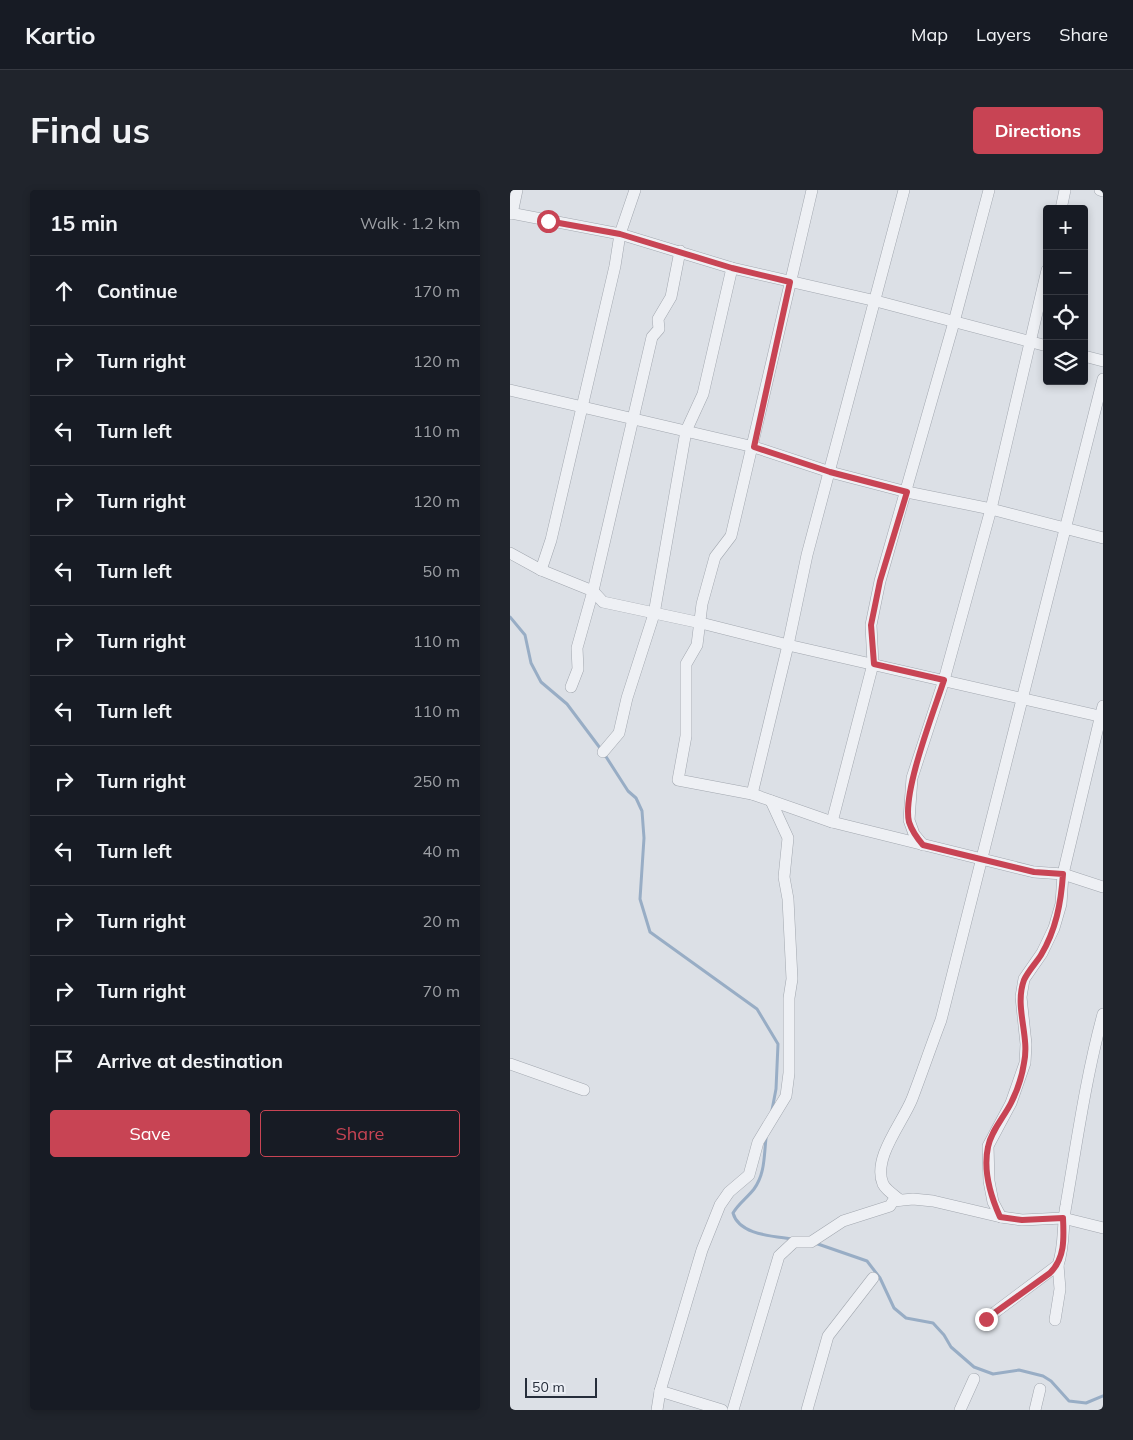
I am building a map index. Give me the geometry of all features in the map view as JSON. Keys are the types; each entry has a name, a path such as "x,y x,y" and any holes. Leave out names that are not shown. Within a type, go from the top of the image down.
{"street":[{"path":"518,190 511,213 620,234 732,268 876,301 1043,345"},
{"path":"541,570 551,540 615,266 620,234 635,190"},
{"path":"812,190 754,447 731,536 716,557 708,578 702,604 697,645 686,664 686,736 678,780 752,794 832,822 1034,872 1063,874 1103,887"},
{"path":"752,794 788,645 807,555 904,190"},
{"path":"832,822 874,664 871,625 880,581 907,492 989,190"},
{"path":"1062,205 1065,190"},
{"path":"571,687 578,669 577,648 634,419 652,337 659,330 658,319 671,297 680,251"},
{"path":"603,752 619,733 627,698 654,614 686,431 703,394 732,268"},
{"path":"923,845 914,834 908,820 912,778 944,680 990,509 1043,287"},
{"path":"1088,357 1103,361"},
{"path":"900,1200 884,1186 882,1175 884,1156 892,1136 911,1102 941,1020 1103,379"},
{"path":"510,390 754,447 830,472 907,492 990,509 1103,538"},
{"path":"510,553 541,570 592,591 603,602 654,614 701,622 788,645 1021,698 1102,713 1063,874 1061,904 1054,928 1042,953 1024,979 1021,997 1026,1044 1023,1069 1011,1103 988,1146 987,1165 989,1181 993,1202 1000,1217"},
{"path":"657,1410 660,1391 702,1250 720,1205 729,1192 749,1175 758,1142 786,1096 789,1073 789,998 792,979 788,899 784,877 788,838 771,801"},
{"path":"1055,1320 1060,1289 1058,1265 1064,1241 1063,1218 1091,1058 1103,1014"},
{"path":"510,1064 584,1090"},
{"path":"733,1410 779,1256 794,1242 812,1242 843,1221 890,1206 893,1201 913,1199 1000,1217 1022,1220 1063,1218 1103,1228"},
{"path":"986,1319 1058,1265"},
{"path":"807,1410 828,1336 873,1278"},
{"path":"960,1410 974,1379"},
{"path":"1035,1410 1040,1389"},
{"path":"660,1391 722,1410"}],"waterway":[{"path":"510,617 525,635 531,663 541,682 567,704 603,752 628,791 636,798 642,811 644,838 640,899 650,932 757,1009 778,1044 776,1089 772,1110"},
{"path":"766,1138 763,1165 758,1183 733,1213 736,1220 749,1230 792,1239"},
{"path":"815,1243 867,1261 880,1278 894,1308 906,1318 933,1323 944,1335 951,1347 974,1367 993,1374 1019,1370 1043,1376 1051,1381 1069,1401 1086,1403 1103,1396"}],"route":[{"path":"548,221 620,234 732,268 790,282 754,447 830,472 907,492 880,581 871,625 874,664 944,680 912,778 908,820 914,834 923,845 1034,872 1063,874 1061,904 1054,928 1042,953 1024,979 1021,997 1026,1044 1025,1063 1011,1103 988,1146 987,1165 993,1202 1000,1217 1022,1220 1063,1218 1064,1241 1062,1254 1058,1265 1050,1273 986,1319"}]}
